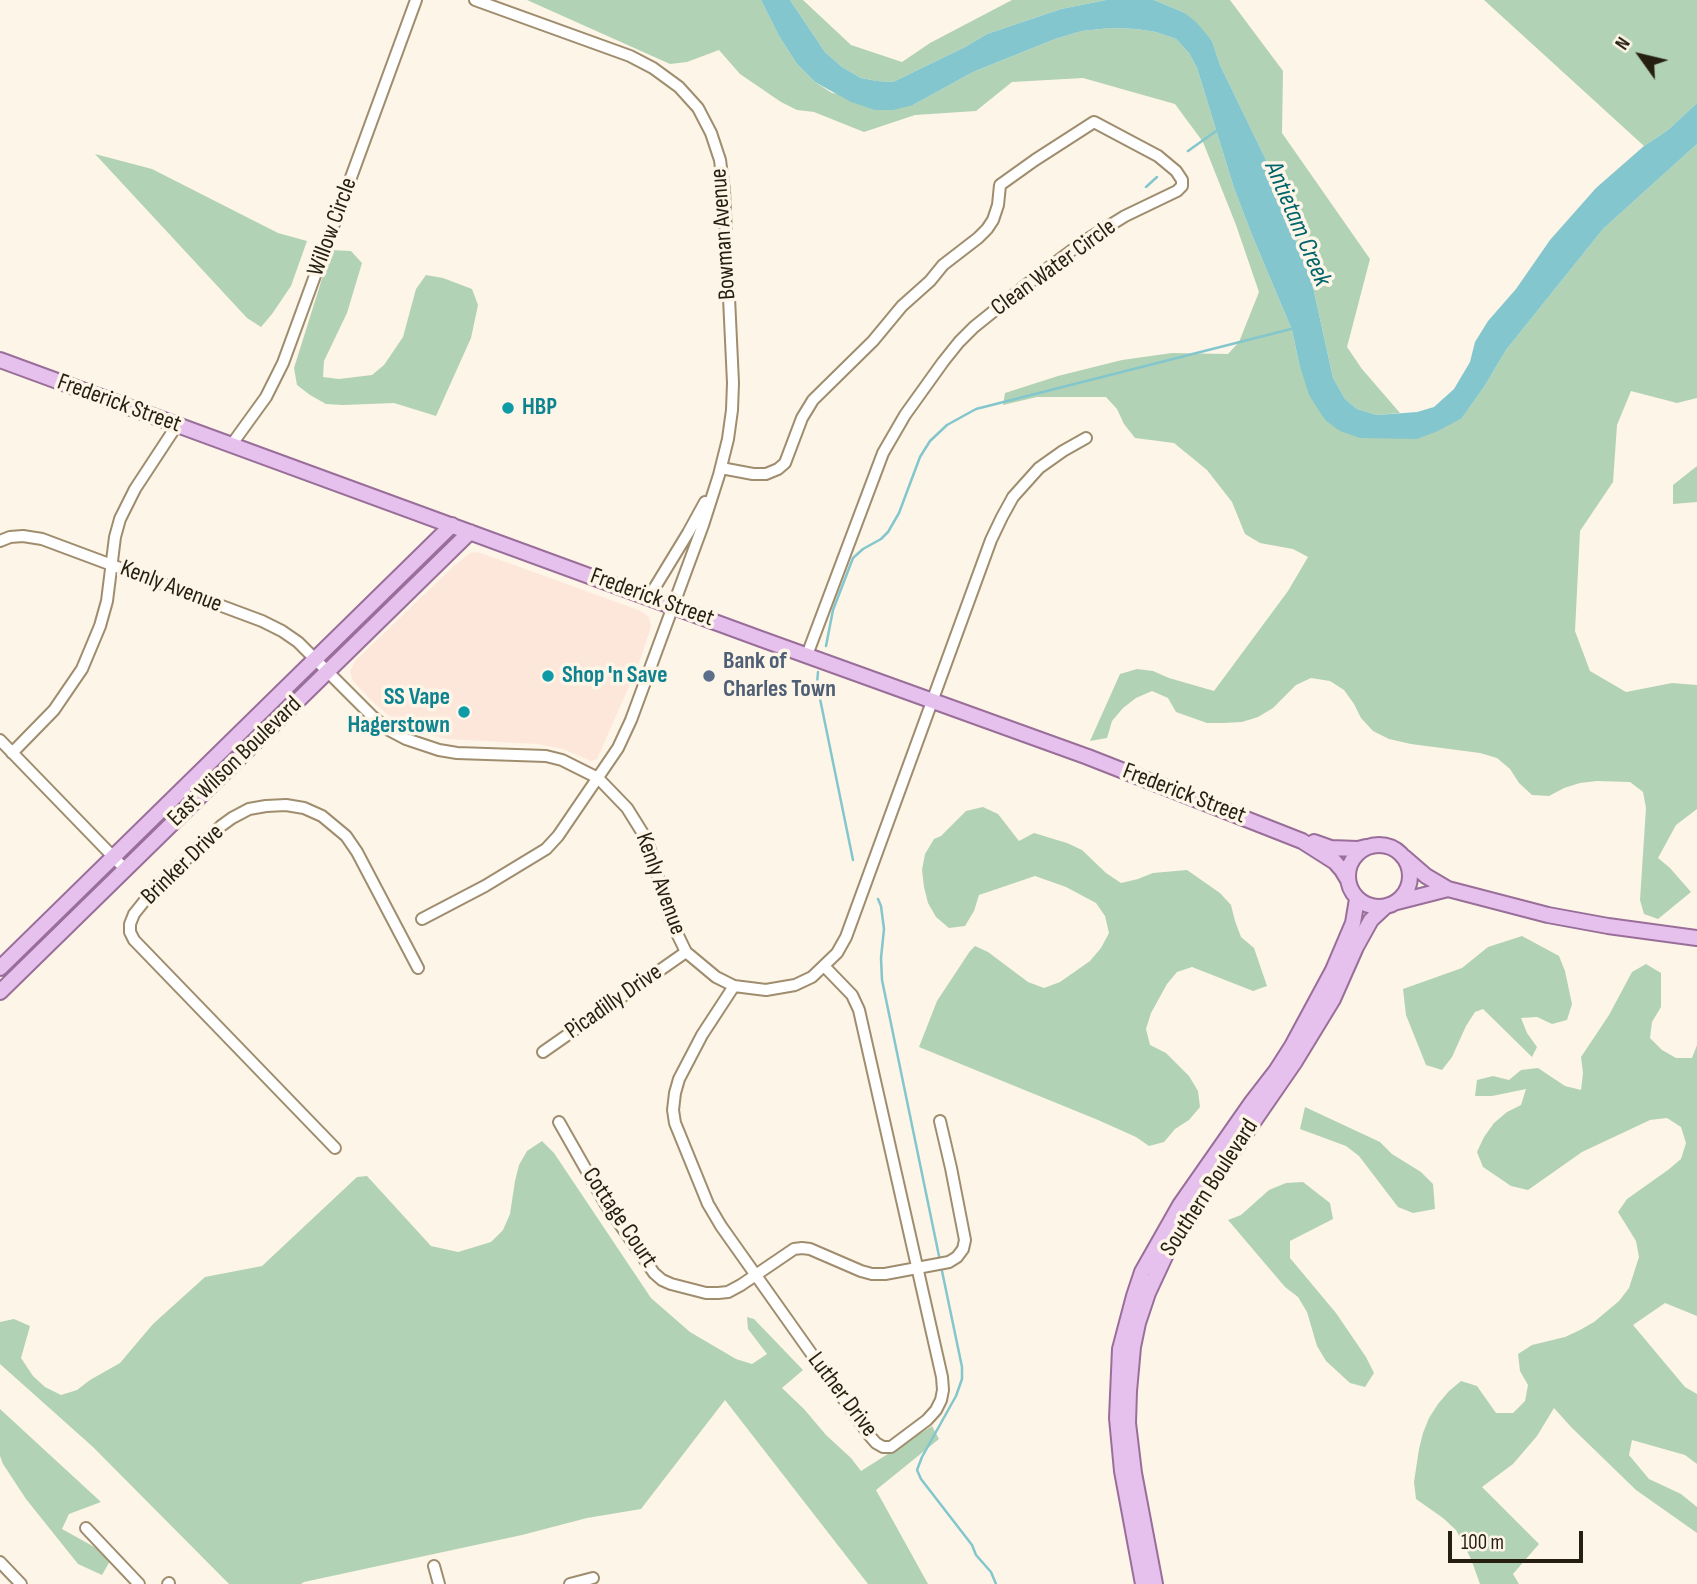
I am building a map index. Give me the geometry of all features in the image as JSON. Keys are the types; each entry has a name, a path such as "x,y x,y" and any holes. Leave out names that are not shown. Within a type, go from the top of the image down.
{"main road":[{"name":"Frederick Street","path":"0,360 1088,757 1302,841 1335,862 1348,880"},
{"name":"East Wilson Boulevard","path":"0,968 452,525"},
{"name":"East Wilson Boulevard","path":"0,992 470,532"},
{"path":"387,614 383,604 413,575 416,568 414,562"},
{"name":"Frederick Street","path":"1302,841 1331,848 1367,847"},
{"path":"1448,889 1376,907 1357,899 1351,890 1348,870 1358,852 1377,844 1388,846 1397,850 1426,876 1448,889 1558,917 1697,938"},
{"path":"1391,904 1407,890 1410,873 1404,858"},
{"name":"Southern Boulevard","path":"1143,1584 1122,1471 1117,1418 1120,1349 1124,1328 1142,1272 1180,1205 1276,1071 1316,1003 1353,923 1357,899"},
{"name":"Southern Boulevard","path":"1155,1584 1134,1473 1128,1423 1133,1347 1148,1293 1174,1237 1294,1063 1333,999 1371,920 1391,904"}],"street":[{"name":"Willow Circle","path":"232,444 266,397 283,363 416,0"},
{"name":"Bowman Avenue","path":"422,919 485,887 546,849 558,836 618,748 673,607 720,472 732,410 724,191 720,160 698,108 679,87 653,68 630,56 475,0"},
{"name":"Clean Water Circle","path":"720,472 766,474 785,463 802,418 813,400 873,341 902,306 930,281 943,265 987,229 998,205 1000,185 1035,160 1094,122 1158,156 1177,171 1182,186 1177,191 1125,216 1083,242 974,327 943,362 905,415 883,453 807,655"},
{"path":"12,753 54,710 82,669 107,601 115,537 127,503 177,425"},
{"name":"Kenly Avenue","path":"0,541 23,536 42,539 262,621 298,642 373,717 406,739 457,753 547,756 562,760 598,778 627,808 647,840 671,921 686,952 716,977 734,986 780,989 812,977 842,945 991,540 1013,497 1040,468 1063,451 1086,439"},
{"path":"649,597 688,533 720,472"},
{"path":"0,740 125,869"},
{"name":"Brinker Drive","path":"335,1148 134,940 130,932 134,914 150,894 220,826 232,818 249,809 266,806 304,808 322,816 346,836 418,968"},
{"name":"Picadilly Drive","path":"543,1052 686,952"},
{"name":"Luther Drive","path":"734,986 685,1065 675,1093 675,1123 708,1204 721,1226 869,1435 883,1447 891,1447 928,1420 936,1410 943,1390 942,1377 859,1010 852,995 824,966"},
{"name":"Cottage Court","path":"559,1122 605,1203 654,1273 671,1284 706,1293 718,1293 728,1292 756,1276 794,1249 810,1249 872,1274 948,1262 957,1257 965,1240 940,1121"},
{"path":"86,1528 139,1584"},
{"path":"0,1562 21,1584"},
{"path":"434,1566 439,1584"},
{"path":"575,1583 593,1578"}],"shaded area":[{"path":"478,552 641,611 649,617 651,627 638,666 597,759 591,761 563,749 537,744 447,739 416,732 389,716 353,681 350,672 355,661 454,566 470,553"}],"green space":[{"path":"527,0 761,0 797,64 815,82 832,93 913,105 973,72 1082,31 1136,29 1176,39 1189,53 1197,68 1234,188 1292,330 1299,363 1325,420 1462,418 1506,350 1603,229 1697,144 1697,398 1677,403 1631,391 1617,425 1613,482 1580,531 1575,631 1590,671 1626,692 1672,683 1697,685 1697,809 1676,825 1658,858 1691,892 1658,919 1644,914 1640,900 1646,808 1643,792 1630,782 1580,783 1549,796 1532,795 1497,758 1480,753 1411,744 1389,739 1373,731 1361,718 1344,690 1330,681 1311,678 1296,685 1273,708 1242,722 1207,723 1176,712 1168,698 1152,691 1123,708 1112,721 1107,738 1090,741 1120,674 1137,669 1153,671 1214,691 1288,591 1308,557 1293,549 1260,543 1245,534 1232,502 1207,470 1174,443 1135,438 1106,397 1037,397 1003,405 1005,393 1058,376 1122,360 1172,353 1228,354 1239,342 1259,292 1203,142 1175,104 1083,78 1012,82 976,111 915,115 864,132 781,102 740,74 719,50 687,62 670,64"},
{"path":"790,0 803,0 851,45 902,62 930,43 1012,0 1106,0 1061,9 987,34 893,82 861,78 842,67 825,52"},
{"path":"1154,0 1230,0 1283,71 1282,133 1370,259 1347,347 1400,413 1377,415 1357,409 1345,399 1333,378 1311,278 1279,201 1267,162 1220,65 1212,41 1185,13"},
{"path":"1484,0 1697,0 1697,103 1668,130 1644,146"},
{"path":"95,154 152,169 278,233 307,241 291,286 261,327 247,318"},
{"path":"331,250 351,251 362,263 347,313 324,361 323,377 339,379 372,375 384,365 403,337 416,289 426,275 472,289 478,305 471,338 436,416 394,403 326,404 297,385 294,368"},
{"path":"1697,466 1697,502 1673,504 1673,485"},
{"path":"983,807 998,814 1019,841 1034,833 1067,843 1082,850 1121,883 1153,873 1187,870 1220,893 1231,905 1241,937 1254,948 1267,986 1253,991 1192,967 1177,972 1167,984 1151,1013 1146,1029 1150,1045 1166,1053 1189,1076 1198,1091 1200,1107 1164,1142 1149,1146 1136,1137 1098,1120 919,1047 937,1001 975,946 988,952 1028,982 1044,988 1060,982 1090,961 1109,933 1105,916 1096,903 1066,887 1035,876 979,895 965,926 949,928 936,917 928,903 924,887 922,870 925,854 934,839 941,836 966,811"},
{"path":"1522,936 1559,956 1572,1004 1567,1020 1552,1024 1537,1017 1521,1018 1537,1047 1532,1057 1483,1009 1475,1012 1452,1057 1442,1070 1426,1065 1406,1015 1403,989 1462,968 1488,947"},
{"path":"1646,964 1661,973 1661,1007 1652,1022 1650,1038 1662,1050 1676,1058 1692,1058 1697,1045 1697,1316 1665,1303 1633,1325 1685,1387 1697,1394 1697,1464 1685,1455 1632,1440 1629,1455 1649,1479 1681,1494 1697,1507 1697,1533 1636,1490 1554,1408 1537,1436 1513,1464 1482,1487 1539,1544 1513,1574 1519,1584 1480,1584 1456,1530 1416,1499 1414,1482 1419,1449 1429,1418 1449,1391 1461,1381 1477,1386 1496,1413 1513,1413 1525,1401 1528,1385 1520,1371 1518,1354 1532,1345 1565,1337 1580,1330 1619,1301 1629,1288 1639,1257 1636,1241 1618,1212 1627,1199 1681,1159 1686,1143 1681,1127 1667,1118 1650,1120 1582,1152 1528,1190 1511,1186 1483,1167 1477,1152 1494,1123 1521,1105 1526,1089 1492,1096 1475,1096 1477,1080 1493,1076 1509,1080 1521,1070 1538,1068 1565,1086 1581,1090 1581,1057 1609,1015 1632,972"},
{"path":"1305,1107 1380,1142 1392,1154 1421,1172 1433,1184 1435,1209 1413,1213 1398,1207 1359,1156 1346,1146 1300,1129"},
{"path":"542,1141 554,1153 651,1298 690,1332 736,1359 752,1364 767,1354 748,1329 747,1317 754,1319 803,1370 782,1388 861,1471 932,1426 939,1439 876,1490 928,1584 868,1584 725,1400 641,1509 587,1518 301,1584 229,1584 93,1447 0,1364 0,1322 14,1319 30,1326 21,1358 33,1376 45,1387 61,1395 77,1390 120,1363 153,1324 205,1277 262,1266 357,1177 367,1176 431,1246 458,1252 491,1242 503,1230 510,1214 519,1165 527,1151"},
{"path":"1303,1182 1330,1203 1333,1219 1290,1241 1290,1258 1336,1313 1366,1357 1374,1373 1365,1387 1350,1383 1326,1361 1317,1346 1307,1312 1298,1297 1285,1287 1228,1220 1241,1215 1269,1190 1286,1183"},
{"path":"0,1409 101,1502 69,1514 62,1529 98,1549 110,1561 102,1575 78,1564 26,1499 3,1464 0,1456"}],"water":[{"name":"Antietam Creek","path":"761,0 790,0 825,52 842,67 861,78 893,82 987,34 1061,9 1106,0 1154,0 1185,13 1212,41 1220,65 1267,162 1279,201 1311,278 1333,378 1345,399 1357,409 1377,415 1417,412 1434,407 1454,389 1470,362 1475,342 1488,321 1516,289 1550,240 1596,188 1697,103 1697,144 1603,229 1506,350 1462,418 1417,439 1360,438 1340,431 1325,420 1309,395 1292,330 1234,188 1197,68 1189,53 1176,39 1136,29 1082,31 973,72 913,105 893,110 875,110 851,102 815,82 797,64"}],"waterway":[{"path":"1188,151 1216,131"},
{"path":"1146,187 1157,177"},
{"path":"826,646 833,610 853,558 888,532 899,513 920,457 930,441 947,425 976,409 1295,328"},
{"path":"818,672 817,684 853,860"},
{"path":"878,899 884,929 882,980 939,1256"},
{"path":"942,1271 962,1367 962,1379 956,1396 917,1470 972,1545 976,1555 991,1572 996,1584"}],"place":[{"name":"HBP","path":"508,408"},
{"name":"Shop 'n Save","path":"548,676"},
{"name":"Bank of Charles Town","path":"709,676"},
{"name":"SS Vape Hagerstown","path":"464,712"}]}
